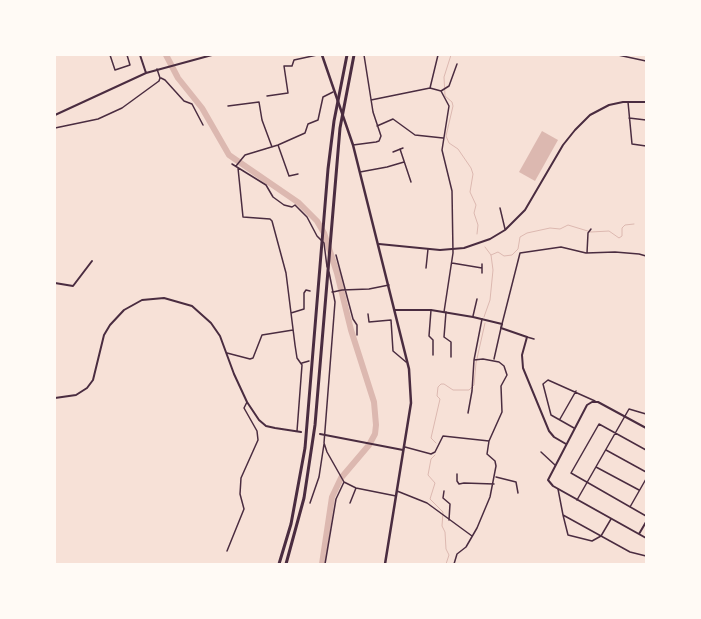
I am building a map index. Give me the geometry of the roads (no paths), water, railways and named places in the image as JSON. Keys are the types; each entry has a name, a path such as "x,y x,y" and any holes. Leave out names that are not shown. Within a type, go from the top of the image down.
{"highway":[{"path":"279,564 291,524 305,448 325,200 334,121 347,55"},
{"path":"286,564 304,498 311,458 320,381 340,128 354,55"}],"main road":[{"path":"322,55 333,92 353,145 408,363 411,404 385,564"}],"street":[{"path":"110,55 115,70 130,65 127,55"},
{"path":"144,55 140,56 146,73"},
{"path":"55,115 146,73 212,55"},
{"path":"267,96 288,93 284,66 292,66 294,60 317,55"},
{"path":"353,145 379,141 381,136 371,100 364,55"},
{"path":"430,88 438,55"},
{"path":"618,55 629,56 646,61"},
{"path":"371,100 430,88 442,90 449,86 457,64"},
{"path":"157,69 160,78 165,80 184,101 192,104 203,126"},
{"path":"55,128 107,116 127,105 160,78"},
{"path":"442,90 449,106 442,150 452,197 452,263 445,312 444,337 450,342 451,356"},
{"path":"297,432 302,363 297,358 286,273 272,221 270,219 243,217 237,166 245,155 278,145 305,133 308,124 318,120 323,97 333,92"},
{"path":"628,101 632,144 646,146"},
{"path":"379,244 428,249 452,249 464,248 483,242 505,230 520,216 534,197 563,145 590,115 609,106 628,101 646,102"},
{"path":"228,106 259,102 262,120 272,147"},
{"path":"629,118 646,120"},
{"path":"377,126 393,119 415,135 443,138"},
{"path":"278,145 289,176 298,174"},
{"path":"393,152 403,148"},
{"path":"400,149 411,182"},
{"path":"360,172 404,162"},
{"path":"232,164 266,185 273,197 284,205 292,207 295,205 307,217 317,236 324,243 325,259 334,292 335,302 324,443 318,477 310,503"},
{"path":"500,208 505,230"},
{"path":"587,253 590,231"},
{"path":"493,360 520,253 561,247 587,253 615,252 646,256"},
{"path":"426,268 428,249"},
{"path":"336,256 357,325 357,335"},
{"path":"55,283 73,286 92,261"},
{"path":"452,263 482,268"},
{"path":"482,264 482,273"},
{"path":"334,292 346,289 369,289 389,285"},
{"path":"290,313 304,310 304,293 306,290 310,291"},
{"path":"55,398 71,397 87,388 93,380 97,370 101,344 110,325 124,310 142,300 164,298 192,306 211,323 220,336 246,402 254,414 266,426 301,432"},
{"path":"473,317 477,299"},
{"path":"395,310 431,310 473,317 502,324"},
{"path":"431,310 429,336 433,340 433,354"},
{"path":"368,314 369,322 391,320 393,351 408,363"},
{"path":"468,413 482,319"},
{"path":"501,328 534,339"},
{"path":"227,353 250,360 253,358 262,335 293,330"},
{"path":"527,337 522,355 523,368 549,431 554,437 566,444"},
{"path":"454,564 457,554 466,547 483,516 494,484 495,461 488,454 489,441 502,412 501,386 507,375 504,366 493,360 475,360"},
{"path":"302,363 308,361"},
{"path":"574,428 552,415 543,384 548,380 576,391 646,428"},
{"path":"559,420 576,391"},
{"path":"595,401 587,405 548,480 558,489 646,538"},
{"path":"227,550 244,509 240,494 241,478 256,444 258,435 244,408 246,402"},
{"path":"577,500 624,416 631,408 646,414"},
{"path":"646,450 599,424 571,474 646,516"},
{"path":"320,434 431,454 435,452 443,436 489,441"},
{"path":"324,443 327,452 344,481 356,488 396,496"},
{"path":"606,450 646,472"},
{"path":"541,452 555,465"},
{"path":"596,466 639,490"},
{"path":"457,474 457,481 459,484 494,484"},
{"path":"495,477 516,482 518,493"},
{"path":"630,507 646,479"},
{"path":"325,564 336,499 344,481"},
{"path":"350,503 356,488"},
{"path":"558,489 568,535 592,542 601,536 611,519"},
{"path":"397,491 420,500 472,536"},
{"path":"444,491 443,498 450,504 449,520"},
{"path":"563,515 630,552 646,556"},
{"path":"639,534 646,522"}],"waterway":[{"path":"166,55 178,78 202,108 229,155 299,203 317,221 324,233 337,273 351,330 374,402 376,425 375,434 369,445 341,478 332,497 322,564"},
{"path":"451,55 444,77 445,96 452,102 453,106 446,136 449,143 458,149 471,168 473,174 470,192 476,205 474,213 478,225 477,234"},
{"path":"491,255 498,252 504,256 512,255 518,249 520,237 527,233 550,228 560,229 568,225 591,232 609,231 619,238 622,236 622,228 625,225 634,224"},
{"path":"484,317 490,300 493,270 491,255 485,247"},
{"path":"436,443 431,438 440,399 437,396 438,387 441,384 444,384 453,390 469,390 474,385 476,363 485,323"},
{"path":"435,455 431,459 428,475 435,483 430,499 443,512 442,526 445,532 446,549 449,555 446,564"}]}
